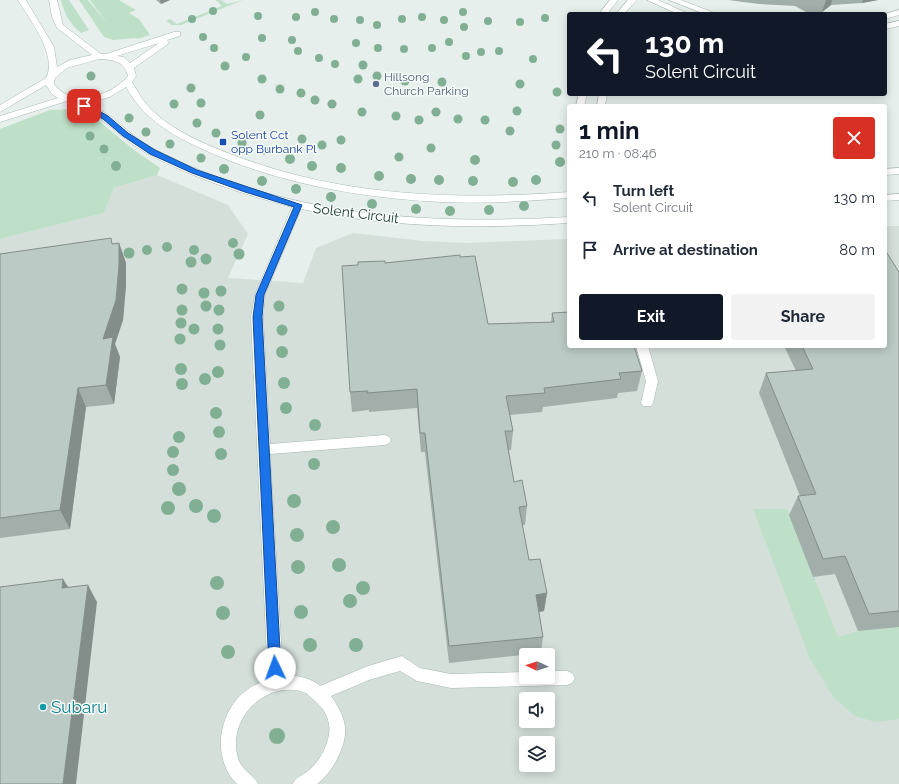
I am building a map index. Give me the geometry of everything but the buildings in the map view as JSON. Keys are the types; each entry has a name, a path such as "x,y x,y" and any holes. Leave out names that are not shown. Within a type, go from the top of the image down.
{"street":[{"path":"22,0 50,46 52,76"},
{"path":"0,119 71,99 99,98 116,92 128,82 132,76 130,68 121,60 104,56 60,26 56,17 53,0"},
{"path":"605,12 614,0"},
{"path":"621,12 634,0"},
{"path":"651,0 680,12"},
{"path":"673,0 707,12"},
{"path":"887,16 899,12"},
{"path":"887,26 899,23"},
{"path":"0,110 19,96 52,76 61,67 73,61 104,56 177,34 130,68"},
{"name":"Solent Circuit","path":"52,76 50,84 56,94 71,99 106,118 125,135 152,152 195,172 247,190 298,205 386,218 440,222 490,223 567,220"},
{"name":"Solent Circuit","path":"128,82 139,102 158,120 184,136 226,155 260,168 305,180 391,195 441,199 494,199 567,195"},
{"path":"887,172 899,171"},
{"path":"887,198 899,197"},
{"path":"276,683 257,317 260,295 298,205"},
{"path":"643,348 652,381 647,403"},
{"path":"264,449 385,440"},
{"path":"320,693 368,673 402,664 417,674 451,681 566,678"},
{"path":"250,784 234,770 227,750 229,728 239,707 256,692 276,683 299,683 320,693 333,710 338,734 330,758 312,779 300,784"}],"shaded area":[{"path":"157,175 228,205 248,234 228,278 303,283 316,248 353,233 424,241 465,243 567,239 567,348 887,348 887,226 899,226 899,784 0,784 0,239 104,213 114,188"}],"green space":[{"path":"61,0 69,0 89,30 81,33 73,26 64,10"},
{"path":"79,0 88,0 107,23 90,0 119,0 136,10 129,13 139,19 150,35 137,39 113,40 104,37"},
{"path":"216,0 221,0 227,4 243,0 181,25 172,25 166,21 170,19 177,24 222,6"},
{"path":"71,109 89,113 134,150 160,168 157,175 114,188 104,213 0,239 0,129 50,110"},
{"path":"753,509 787,509 838,637 858,631 899,627 899,719 875,722 855,716 834,698 810,659"}],"place":[{"name":"Hillsong Church Parking","path":"376,84"},
{"name":"Solent Cct opp Burbank Pl","path":"223,142"},
{"name":"Subaru","path":"43,707"}],"route":[{"path":"84,106 106,118 125,135 152,152 195,172 247,190 298,205 260,295 257,317 275,668"}]}
